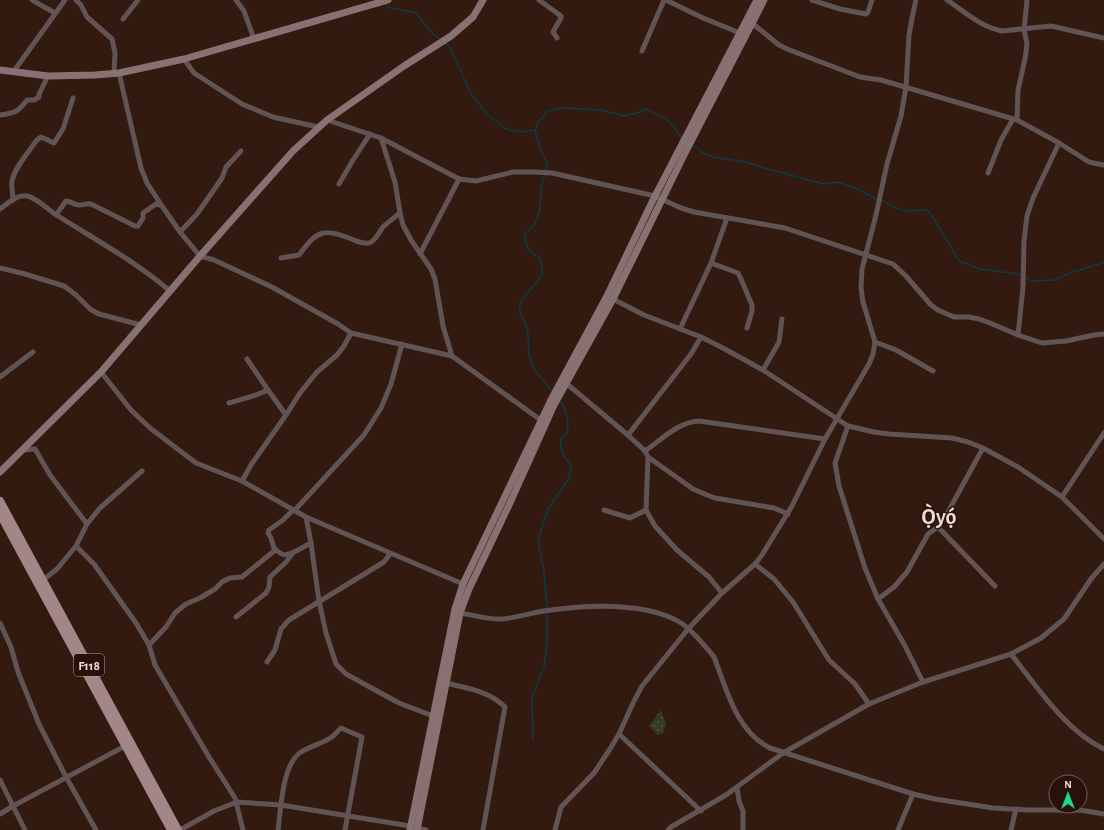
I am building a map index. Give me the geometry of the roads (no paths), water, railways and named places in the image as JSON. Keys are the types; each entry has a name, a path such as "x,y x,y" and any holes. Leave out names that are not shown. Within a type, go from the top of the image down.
{"main road":[{"path":"0,70 14,70 48,76 116,73 184,59 388,0"},
{"path":"0,472 101,372 200,256 293,151 327,120 404,66 451,36 473,17 483,0"},
{"path":"561,390 567,384 577,359 613,299 663,200 682,152 757,0"},
{"path":"694,127 753,24 764,0"},
{"path":"413,828 427,761 446,683 460,613 469,589 542,421 561,390 577,359 655,196 682,152"},
{"path":"427,761 432,716 455,609 463,584 506,503 553,403"},
{"name":"F118","path":"0,501 179,830"},
{"name":"F118","path":"0,514 171,830"}],"street":[{"path":"32,0 55,13"},
{"path":"14,70 64,0"},
{"path":"76,0 81,5 87,17 112,40 115,53 116,73 147,183 180,232 200,256 214,260 272,287 338,324 351,333 452,356 542,421"},
{"path":"123,20 138,0"},
{"path":"236,0 244,11 254,39"},
{"path":"539,0 561,18 553,32 557,38"},
{"path":"642,51 665,0 740,33"},
{"path":"812,0 840,9 866,14 872,0"},
{"path":"554,830 561,806 594,773 619,734 642,686 688,628 722,593 755,564 762,555 788,514 825,439 869,364 873,354 874,342 863,302 861,288 862,269 906,87 909,35 916,0"},
{"path":"947,0 976,21 996,30 1024,30 1051,26 1104,38"},
{"path":"988,174 1002,140 1015,120 1018,90 1027,44 1024,30 1027,0"},
{"path":"753,24 779,45 787,49 860,77 881,80 1015,120 1059,143 1089,162 1104,166"},
{"path":"184,59 194,72 242,104 273,117 318,127"},
{"path":"0,115 14,113 27,100 34,100 39,97 48,76"},
{"path":"12,200 12,183 14,173 36,141 41,137 54,143 63,129 73,98"},
{"path":"327,120 381,138 459,179 476,180 513,172 552,174 655,196 681,208 694,212 785,228 893,264 903,273 930,305 938,310 954,317 970,317 990,322 1018,335 1042,343 1066,341 1104,334"},
{"path":"339,184 370,134"},
{"path":"381,138 395,182 403,225 435,279 443,326 452,356"},
{"path":"1018,335 1023,287 1024,241 1027,216 1033,198 1059,143"},
{"path":"180,232 197,214 222,178 226,167 241,151"},
{"path":"420,254 459,179"},
{"path":"0,209 12,200 26,196 32,198 56,215 103,243 170,291"},
{"path":"56,215 66,201 77,205 86,203 91,204 134,226 138,226 144,218 143,213 156,204 162,206"},
{"path":"281,258 299,255 310,240 318,235 329,232 362,243 369,243 374,240 383,227 400,214"},
{"path":"680,329 711,263 727,218"},
{"path":"711,263 738,273 752,306 747,328"},
{"path":"0,268 64,286 93,312 141,326"},
{"path":"613,299 644,315 701,337 763,370 848,426 882,433 952,438 984,448 1018,467 1062,497 1104,539"},
{"path":"763,370 779,342 782,319"},
{"path":"242,481 300,393 317,372 337,355 351,333"},
{"path":"628,435 691,354 701,337"},
{"path":"874,342 896,350 933,371"},
{"path":"311,542 292,553 282,555 274,548 268,533 269,530 295,510 364,435 381,408 391,384 402,344"},
{"path":"0,377 33,352"},
{"path":"247,359 286,415"},
{"path":"101,372 132,410 150,428 196,463 242,481 306,517 463,584"},
{"path":"567,384 645,451 648,457 646,510 655,526 677,550 709,577 722,593"},
{"path":"229,403 250,396 259,395 268,390"},
{"path":"645,451 679,427 692,421 766,429 825,439"},
{"path":"848,426 837,456 836,471 839,486 865,568 878,599 904,644 923,682"},
{"path":"1062,497 1104,433"},
{"path":"878,599 894,587 907,572 928,534 938,526 949,510 984,448"},
{"path":"23,450 35,449 50,475 87,524"},
{"path":"648,457 693,488 707,495 716,498 774,508 788,514"},
{"path":"43,580 57,569 76,546 87,524 106,502 142,471"},
{"path":"604,510 630,518 646,510"},
{"path":"306,517 311,542 318,601 336,664 346,674 399,703 432,716"},
{"path":"938,526 995,586"},
{"path":"76,546 100,571 136,623 149,645 155,665 237,802 242,830"},
{"path":"149,645 166,627 175,612 186,604 215,589 222,582 230,578 242,576 274,551 274,548"},
{"path":"236,617 266,593 269,587 270,577 286,562 292,553"},
{"path":"267,662 275,650 281,629 289,620 384,562 390,554"},
{"path":"755,564 774,579 793,602 829,660 855,684 869,704"},
{"path":"668,830 676,824 701,811 737,787 783,753 830,728 869,704 923,682 1012,654 1042,638 1064,619 1091,579 1104,564"},
{"path":"460,613 487,618 503,619 544,610 590,607 634,608 660,613 680,622 688,628 714,657 739,718 748,731 760,743 783,753 913,794 935,799 1016,810 1080,810 1104,814"},
{"path":"0,623 12,647 18,672 39,724 66,777 96,830"},
{"path":"1012,654 1069,725 1085,738 1104,749"},
{"path":"446,683 486,693 505,707 484,830"},
{"path":"278,830 287,772 292,761 300,752 332,737 340,728 362,737 345,830"},
{"path":"619,734 701,811"},
{"path":"0,814 126,745"},
{"path":"0,780 25,830"},
{"path":"737,787 739,802 743,811 743,830"},
{"path":"898,830 913,794"},
{"path":"179,830 214,810 237,802 281,805 426,830"},
{"path":"1011,830 1016,810"}],"waterway":[{"path":"385,3 387,7 416,13 433,34 441,40"},
{"path":"445,43 450,47 471,94 487,114 506,129 520,132 535,130 539,120 543,118 547,111 564,108 601,110 625,116 645,109 670,122 682,138"},
{"path":"535,130 540,148 547,164 546,171"},
{"path":"692,145 713,157 746,162 824,184 837,182 855,188 877,199"},
{"path":"545,175 541,186 540,210 535,224 525,234 528,248 532,253 539,257 542,265 542,272 538,282 521,302 520,313 527,328 529,353 532,364 553,392"},
{"path":"881,200 905,211 927,210 959,261 980,269 1022,276"},
{"path":"1025,277 1032,281 1055,280 1104,261"},
{"path":"547,608 544,572 538,540 548,509 569,478 571,466 561,449 562,436 567,434 568,425 566,412 560,401"},
{"path":"533,740 532,697 544,667 547,643 547,612"}],"district":[{"name":"Ọ̀yọ́","path":"939,516"}]}
